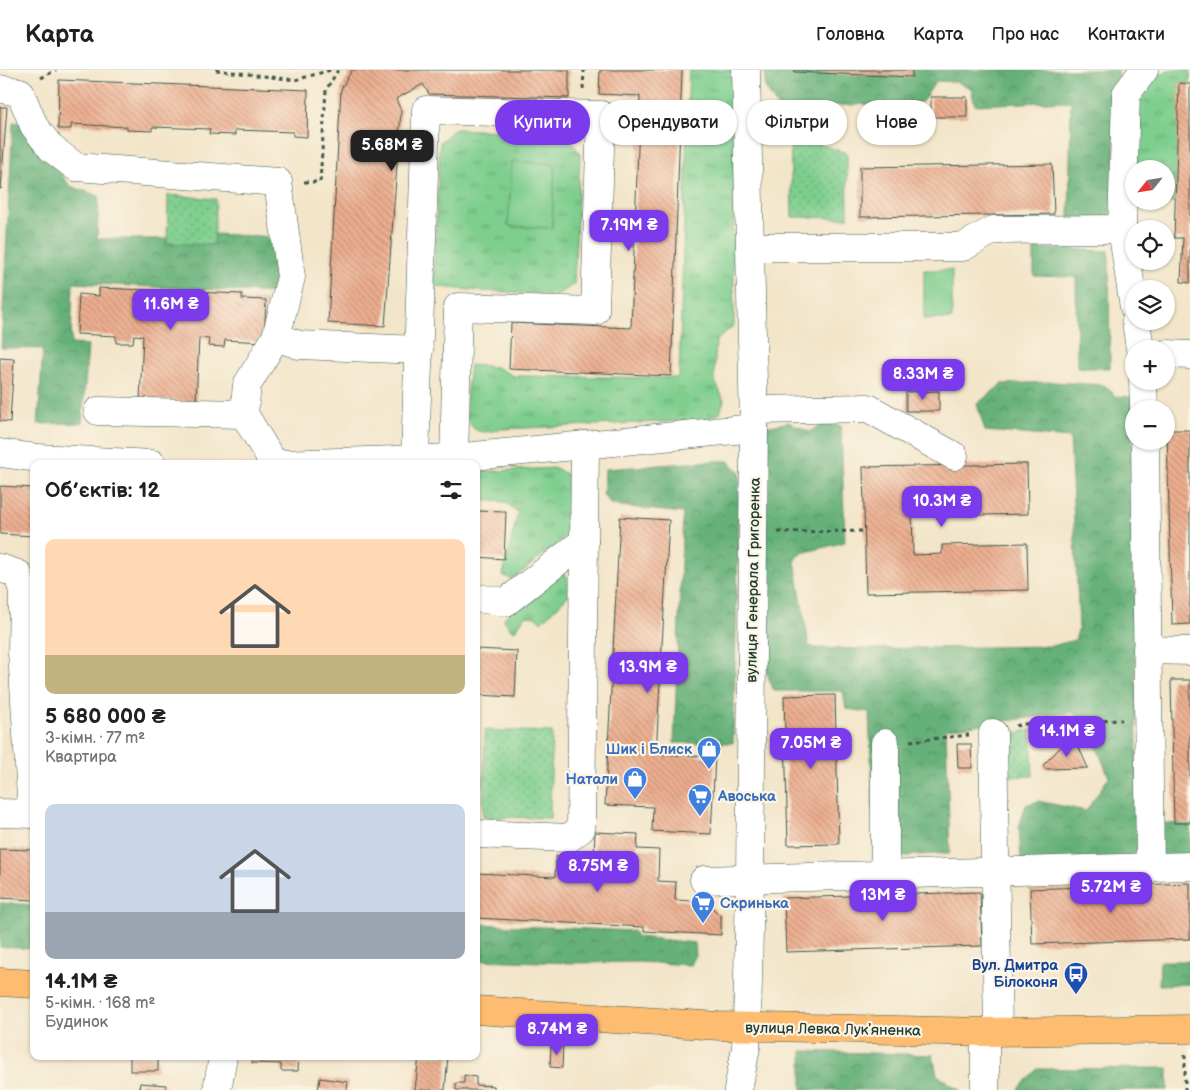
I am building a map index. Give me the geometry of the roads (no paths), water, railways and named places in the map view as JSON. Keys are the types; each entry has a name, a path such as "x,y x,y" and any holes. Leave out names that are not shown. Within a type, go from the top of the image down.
{"main road":[{"path":"0,982 30,984"},
{"name":"вулиця Левка Лукʼяненка","path":"480,1010 747,1027 991,1032 1187,1041"}],"street":[{"name":"вулиця Генерала Григоренка","path":"738,1090 746,1047 747,1027 754,419 746,70"},
{"path":"1130,280 1122,229 1126,94 1144,70"},
{"path":"0,89 20,92 34,126 51,148 76,167 278,182 291,277 276,337 247,385 244,414 272,460"},
{"path":"454,458 458,307 595,311 601,115 426,110 415,460 454,458 585,445 754,419 868,408 954,456"},
{"path":"751,247 963,247 993,230 1122,229"},
{"path":"276,337 299,345 418,350"},
{"path":"1175,354 1190,355"},
{"path":"98,412 244,414"},
{"path":"480,834 569,838 582,829 585,445"},
{"path":"1145,450 1150,867"},
{"path":"0,453 37,458 75,460"},
{"path":"480,599 506,602 584,541"},
{"path":"0,568 18,574 23,592 22,652 30,770"},
{"path":"1147,650 1190,651"},
{"path":"985,1090 991,1032 996,872 993,733"},
{"path":"884,743 885,875"},
{"path":"0,813 30,814"},
{"path":"704,880 1190,866"},
{"path":"217,1090 222,1060"}],"place":[{"name":"Шик і Блиск","path":"709,770"},
{"name":"Натали","path":"635,800"},
{"name":"Авоська","path":"700,817"},
{"name":"Скринька","path":"703,924"},
{"name":"Вул. Дмитра Білоконя","path":"1076,995"}]}
